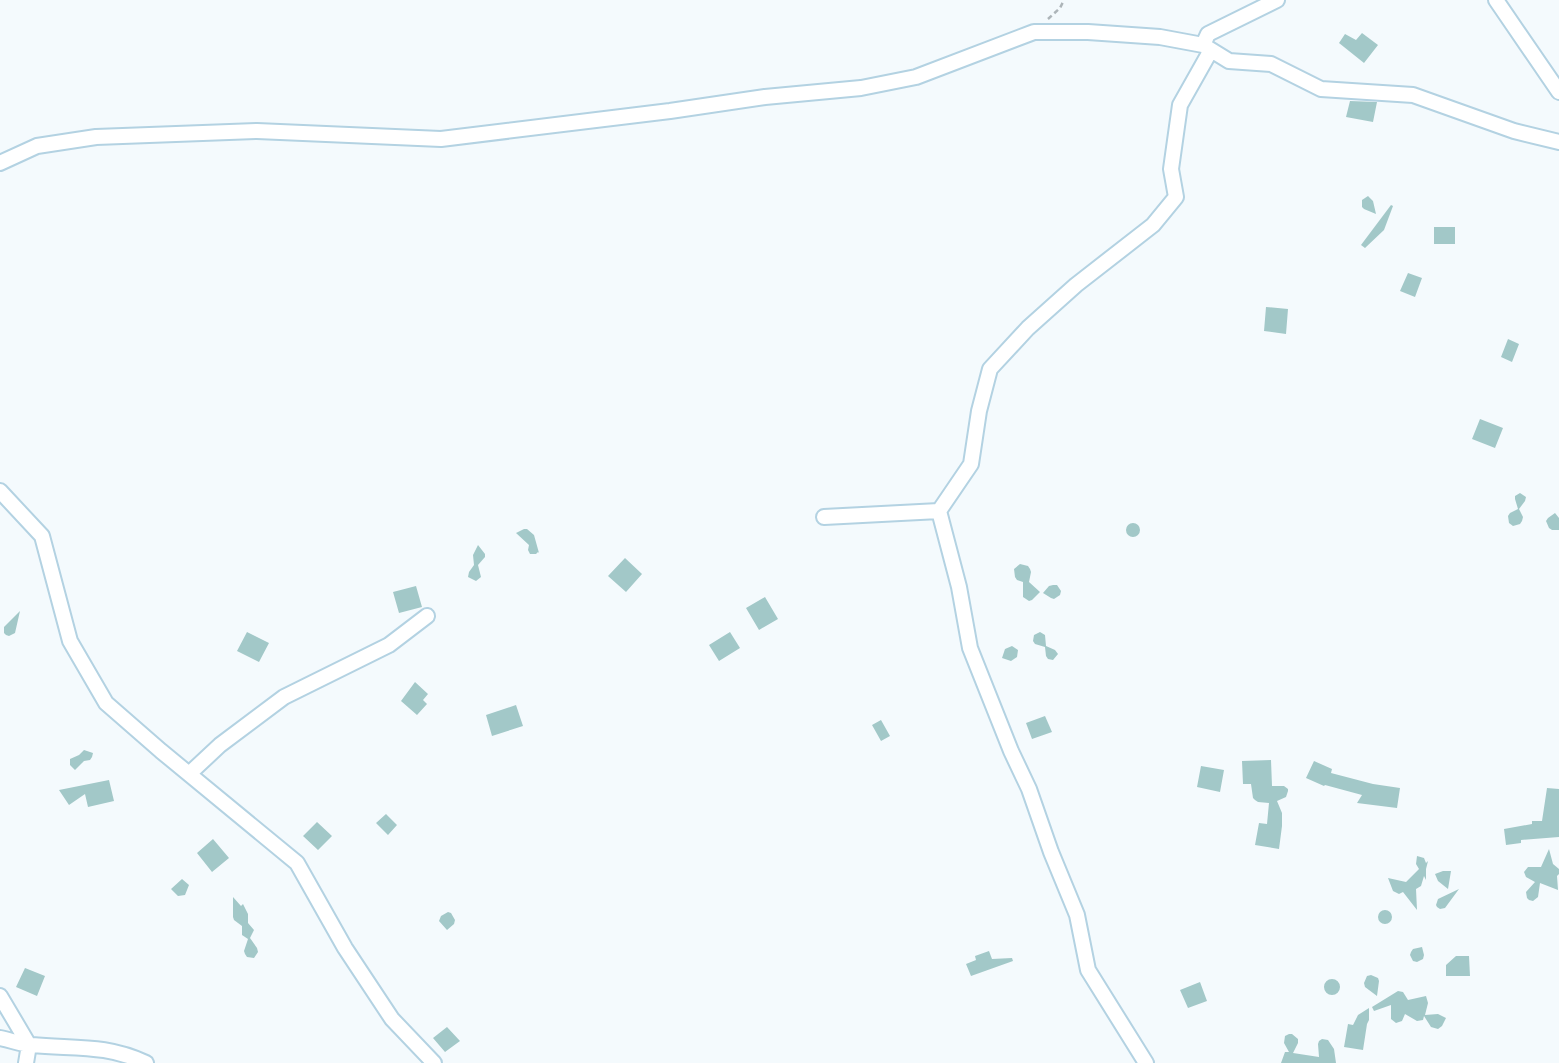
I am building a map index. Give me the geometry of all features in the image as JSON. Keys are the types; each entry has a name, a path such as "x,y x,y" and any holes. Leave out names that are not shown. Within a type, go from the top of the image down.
{"street":[{"path":"1146,1063 1088,970 1077,915 1029,789 970,648 959,587 939,511 971,464 979,411 990,369 1028,328 1076,285 1153,225 1176,197 1171,169 1181,106 1207,47 1209,34 1277,0"},
{"path":"1496,0 1559,92"},
{"path":"0,163 37,146 96,137 257,131 442,139 765,97 861,88 916,77 1034,32 1088,32 1160,37 1207,47 1229,61 1271,64 1321,89 1413,95 1514,131 1559,142"},
{"path":"0,491 42,536 70,640 106,703 297,863 345,948 392,1019 434,1063"},
{"path":"824,517 939,511"},
{"path":"189,774 220,745 284,697 389,645 427,616"},
{"path":"0,996 29,1045 26,1063"},
{"path":"0,1038 29,1045 89,1047 130,1055 146,1063"}],"path":[{"path":"1034,32 1060,8 1064,0"}],"building":[{"path":"1362,33 1378,45 1364,63 1339,43 1345,34 1356,40"},
{"path":"1350,101 1377,102 1373,122 1346,117"},
{"path":"1368,196 1373,201 1376,214 1362,207 1362,200"},
{"path":"1391,205 1393,206 1384,230 1365,248 1361,245"},
{"path":"1434,227 1455,227 1455,244 1434,244"},
{"path":"1408,273 1422,278 1415,297 1400,291"},
{"path":"1266,307 1288,309 1286,334 1264,331"},
{"path":"1508,339 1519,344 1512,362 1501,357"},
{"path":"1480,419 1503,428 1495,448 1472,439"},
{"path":"1520,493 1526,497 1519,509 1523,517 1520,524 1513,526 1509,523 1508,516 1518,509 1515,496"},
{"path":"1555,513 1559,518 1559,530 1549,528 1546,521"},
{"path":"1133,523 1138,525 1138,535 1133,537 1128,535 1126,530 1128,525"},
{"path":"524,529 534,535 539,553 530,554 529,545 516,533"},
{"path":"478,545 485,557 478,565 481,577 476,581 468,577 474,565 473,555"},
{"path":"625,558 642,574 626,592 608,576"},
{"path":"1020,564 1028,566 1031,572 1029,582 1040,592 1029,601 1023,597 1023,582 1015,577 1014,569"},
{"path":"1057,585 1061,591 1054,599 1043,593 1049,586"},
{"path":"416,586 422,607 399,613 393,592"},
{"path":"765,597 778,619 759,630 746,608"},
{"path":"20,611 15,633 6,635 4,627"},
{"path":"247,632 269,643 259,662 237,651"},
{"path":"730,632 740,648 719,661 709,645"},
{"path":"1040,632 1045,635 1046,646 1058,654 1053,660 1046,656 1045,647 1033,641 1034,635"},
{"path":"1012,646 1018,650 1017,657 1011,661 1002,658 1005,649"},
{"path":"415,682 428,694 423,700 427,704 417,715 401,701"},
{"path":"516,705 523,726 492,736 486,715"},
{"path":"1045,716 1052,732 1032,739 1026,723"},
{"path":"881,720 890,736 881,741 872,725"},
{"path":"84,750 93,753 92,757 75,770 70,765 70,759"},
{"path":"1271,760 1272,786 1284,786 1288,789 1286,797 1277,801 1282,813 1279,849 1255,845 1259,823 1267,824 1269,803 1255,800 1251,784 1243,784 1242,761"},
{"path":"1314,761 1332,769 1331,773 1400,788 1397,808 1357,803 1362,795 1324,786 1306,778"},
{"path":"1201,766 1224,770 1220,792 1197,787"},
{"path":"109,780 114,801 88,807 85,794 69,805 59,790"},
{"path":"1547,788 1559,789 1559,837 1521,840 1521,843 1506,845 1504,829 1542,821"},
{"path":"386,814 397,825 388,835 376,823"},
{"path":"317,822 332,836 318,850 303,836"},
{"path":"213,839 229,858 212,872 197,853"},
{"path":"1549,849 1553,864 1559,869 1558,890 1540,883 1538,897 1533,901 1529,900 1526,892 1535,882 1526,877 1524,872 1528,867 1541,867"},
{"path":"1417,856 1424,858 1426,863 1428,861 1426,880 1424,876 1421,886 1416,889 1417,910 1403,892 1399,894 1393,891 1388,878 1406,882 1419,869 1416,864"},
{"path":"1451,871 1448,889 1438,881 1435,874"},
{"path":"182,879 189,885 185,895 178,896 171,889"},
{"path":"1459,889 1445,908 1437,907 1438,899"},
{"path":"233,897 241,906 243,904 248,914 248,923 254,930 250,938 258,952 254,958 245,954 248,939 242,935 242,926 234,920"},
{"path":"1382,910 1388,910 1392,917 1388,924 1382,924 1378,920 1378,914"},
{"path":"448,912 455,920 447,930 439,921 441,916"},
{"path":"1422,947 1423,959 1413,961 1411,952"},
{"path":"989,951 992,959 1012,958 1013,961 971,976 966,964 976,960 975,956"},
{"path":"1456,956 1469,956 1470,976 1446,976 1446,965"},
{"path":"25,968 45,976 37,996 16,987"},
{"path":"1371,975 1379,981 1377,996 1365,987 1367,976"},
{"path":"1332,979 1340,987 1332,995 1324,987"},
{"path":"1200,982 1207,1001 1188,1008 1180,990"},
{"path":"1398,991 1403,992 1408,1000 1426,996 1428,1003 1425,1015 1438,1014 1446,1018 1442,1026 1438,1029 1431,1027 1424,1016 1423,1020 1417,1021 1405,1014 1402,1021 1396,1023 1391,1019 1391,1005 1374,1011 1372,1007"},
{"path":"1369,1008 1363,1050 1344,1047 1348,1024 1353,1025 1358,1015"},
{"path":"447,1027 460,1041 445,1052 433,1038"},
{"path":"1289,1034 1298,1039 1293,1053 1319,1057 1319,1041 1328,1040 1334,1049 1336,1063 1281,1063 1285,1052 1289,1052 1284,1043 1285,1036"}]}
